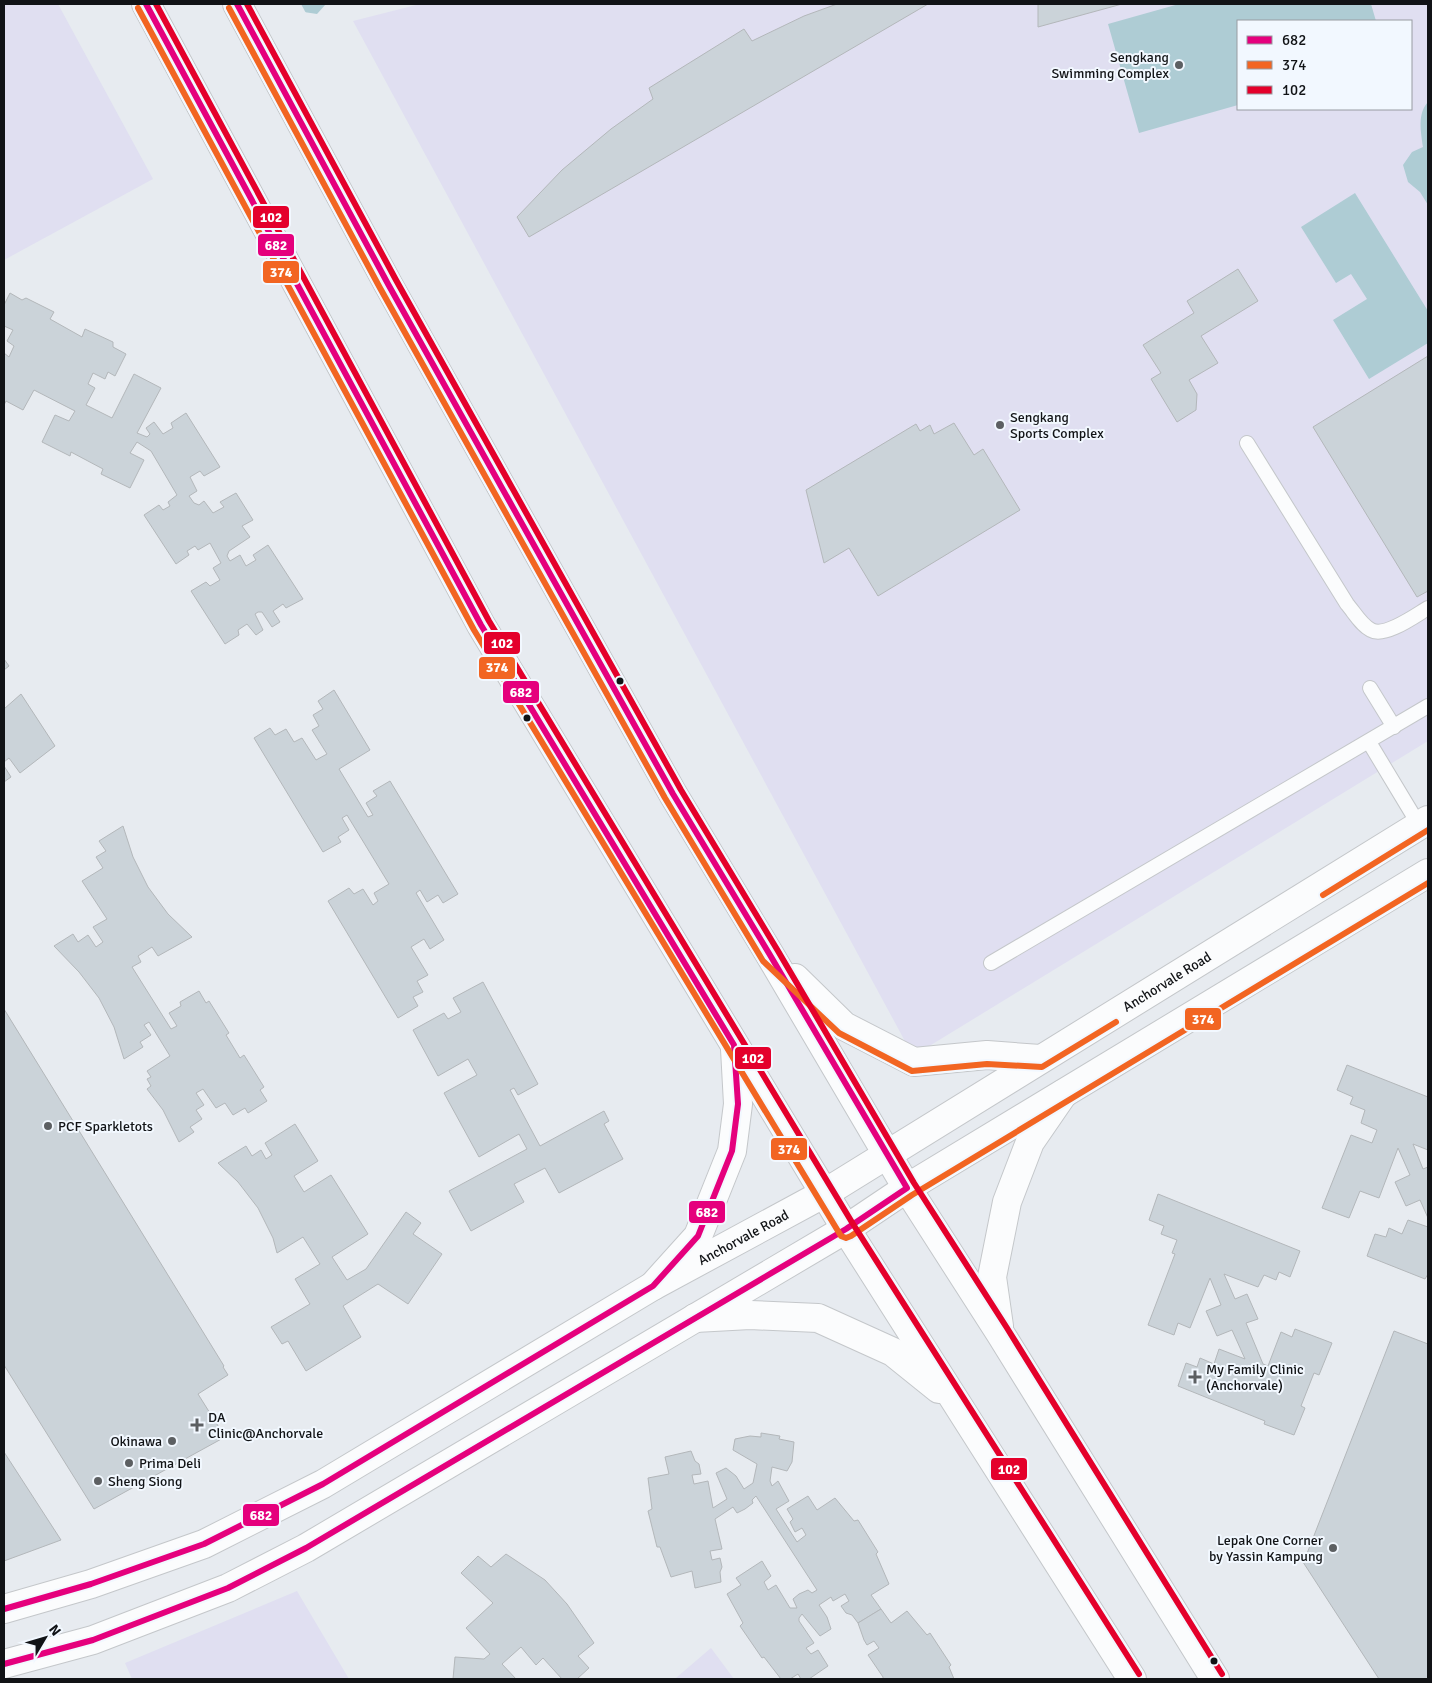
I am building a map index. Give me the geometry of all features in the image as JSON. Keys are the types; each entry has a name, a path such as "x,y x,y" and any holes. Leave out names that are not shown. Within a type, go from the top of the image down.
{"main road":[{"path":"146,4 481,626 846,1229 1132,1679"},
{"path":"237,4 388,284 673,794 907,1188 1000,1333 1215,1679"},
{"name":"Anchorvale Road","path":"4,1609 91,1584 204,1544 323,1484 652,1286 825,1193 1423,822"},
{"path":"4,1664 92,1640 228,1588 306,1548 846,1229 907,1188 1428,873"},
{"path":"770,955 844,1026 914,1062 986,1056 1040,1059"},
{"path":"652,1286 698,1236 732,1151 738,1104 734,1045"},
{"path":"1000,1333 992,1277 1007,1202 1030,1142 1063,1094"},
{"path":"695,1318 750,1315 818,1318 893,1352 956,1402"}],"lane":[{"path":"1247,443 1347,604 1366,627 1375,632 1386,632 1428,608"},
{"path":"1370,688 1394,727"},
{"path":"991,963 1428,706"},
{"path":"1369,742 1423,822"}],"shaded area":[{"path":"4,4 58,4 153,179 4,260"},
{"path":"250,4 326,4 317,14"},
{"name":"Sengkang Sports Complex","path":"420,4 1428,4 1428,741 913,1056 353,21"},
{"name":"Sengkang Swimming Complex","path":"1179,4 1371,4 1376,20 1237,20 1237,105 1139,133 1108,24"},
{"path":"1428,102 1428,205 1420,192 1408,182 1403,165 1412,152 1423,147 1421,118"},
{"path":"1355,193 1428,311 1428,343 1369,379 1333,320 1367,299 1351,274 1336,283 1301,227"},
{"path":"297,1591 349,1679 132,1679 125,1663"},
{"path":"711,1648 734,1679 676,1678"}],"pier":[{"path":"247,4 301,4 307,15 249,6"}],"building":[{"path":"837,4 928,4 529,237 517,217 562,170 611,129 653,99 649,88 744,29 752,41 804,16"},
{"path":"1038,4 1122,4 1038,27"},
{"path":"1238,269 1258,301 1201,336 1218,363 1189,380 1197,394 1196,410 1177,422 1151,379 1161,373 1143,345 1194,313 1187,301"},
{"path":"10,293 22,300 26,298 54,312 50,319 82,337 85,329 113,342 113,347 126,354 115,376 108,372 105,379 93,373 88,384 95,388 86,405 112,418 134,374 161,388 137,433 147,437 150,434 146,428 154,422 163,434 173,428 171,423 186,413 220,467 204,476 200,471 190,477 197,491 189,496 194,503 199,505 204,501 213,513 224,507 220,502 236,493 253,520 242,526 250,537 229,551 227,556 230,561 240,555 246,566 256,560 253,555 268,545 303,599 286,608 283,604 273,611 280,622 272,627 262,612 258,612 255,614 263,630 256,635 247,624 238,630 239,635 225,644 191,591 206,582 210,586 220,580 213,568 221,563 210,543 198,550 195,546 187,551 189,555 176,564 144,515 159,505 163,510 170,506 168,502 177,495 151,451 137,442 130,453 144,460 130,488 101,474 103,469 71,452 70,456 42,442 55,415 69,421 75,411 34,390 23,410 6,401 4,405 4,353 9,357 14,346 7,341 13,330 4,326 4,305"},
{"path":"1428,356 1428,591 1417,597 1313,427"},
{"path":"954,423 974,455 983,449 1020,510 878,596 849,548 824,563 806,490 916,424 920,431 930,425 934,434"},
{"path":"4,659 9,666 4,670"},
{"path":"334,690 370,750 339,769 368,817 373,815 366,803 377,796 373,791 390,781 458,894 443,903 438,895 427,902 420,890 416,893 444,940 430,949 424,939 411,947 428,975 417,981 423,992 413,997 418,1006 398,1018 328,901 349,888 354,894 363,889 373,905 378,901 374,893 389,884 347,815 342,818 349,830 338,837 341,842 323,852 254,738 270,728 275,735 286,729 294,742 302,738 316,760 327,754 312,730 319,726 313,715 323,709 318,701"},
{"path":"21,694 55,746 20,773 9,758 4,762 4,709"},
{"path":"4,766 11,777 4,782"},
{"path":"123,826 133,857 148,887 168,914 192,937 158,956 152,947 138,956 141,962 132,967 171,1029 177,1026 169,1013 181,1006 180,1002 199,991 206,1003 209,1001 229,1033 226,1035 240,1058 244,1055 264,1087 260,1090 267,1101 248,1113 245,1108 233,1115 225,1103 216,1108 203,1089 196,1093 204,1105 196,1110 202,1119 190,1127 194,1132 179,1142 163,1110 147,1089 151,1086 147,1079 151,1077 147,1071 170,1056 149,1022 144,1025 151,1035 140,1042 143,1047 124,1059 114,1027 99,998 79,972 54,946 73,934 78,942 88,935 96,947 103,942 93,927 107,919 82,881 103,868 96,857 106,851 99,841"},
{"path":"483,982 538,1084 518,1095 514,1088 510,1090 540,1146 604,1111 609,1121 604,1124 623,1159 559,1193 545,1168 514,1184 524,1202 471,1231 449,1191 527,1149 519,1134 479,1157 444,1093 477,1075 468,1059 438,1076 413,1030 444,1013 448,1019 461,1012 453,998"},
{"path":"4,1009 228,1375 198,1394 225,1437 94,1509 4,1365"},
{"path":"1347,1065 1428,1097 1428,1150 1413,1144 1423,1169 1428,1167 1428,1218 1420,1200 1406,1206 1395,1182 1410,1175 1398,1148 1379,1198 1360,1191 1349,1218 1322,1208 1351,1135 1372,1143 1377,1130 1361,1123 1365,1110 1350,1104 1353,1097 1337,1090"},
{"path":"295,1124 318,1161 294,1176 304,1192 331,1175 368,1234 332,1257 347,1280 366,1269 406,1212 421,1223 413,1234 442,1254 408,1304 378,1284 343,1306 361,1337 306,1371 288,1341 282,1344 271,1327 310,1304 295,1279 320,1264 303,1237 277,1253 273,1238 258,1208 238,1182 218,1163 246,1146 252,1156 261,1150 266,1159 272,1155 265,1143"},
{"path":"1158,1194 1300,1251 1290,1277 1279,1272 1276,1280 1264,1275 1258,1287 1224,1274 1235,1299 1247,1294 1258,1319 1246,1323 1263,1364 1268,1366 1281,1332 1292,1337 1295,1329 1332,1343 1319,1375 1314,1373 1301,1406 1305,1408 1294,1435 1264,1424 1265,1421 1178,1386 1186,1363 1197,1367 1200,1358 1214,1364 1219,1349 1245,1359 1232,1330 1217,1336 1206,1311 1221,1305 1210,1278 1190,1328 1178,1323 1174,1335 1148,1325 1175,1254 1172,1253 1177,1240 1161,1234 1164,1226 1149,1220"},
{"path":"1408,1220 1428,1227 1428,1274 1425,1279 1367,1256 1375,1234 1386,1237 1389,1228 1402,1234"},
{"path":"1394,1331 1428,1344 1428,1679 1379,1679 1301,1559 1306,1556"},
{"path":"761,1433 780,1436 779,1439 794,1442 792,1462 787,1471 772,1467 770,1481 772,1486 778,1481 789,1501 776,1509 797,1542 806,1535 802,1528 795,1532 790,1522 793,1519 787,1509 808,1496 817,1510 835,1498 854,1521 858,1520 878,1552 876,1554 889,1584 871,1595 881,1609 858,1623 841,1606 849,1601 845,1594 833,1601 831,1597 819,1605 827,1617 831,1629 820,1636 802,1614 799,1621 814,1643 806,1648 811,1654 818,1650 828,1666 809,1679 801,1679 798,1674 790,1679 781,1679 764,1657 762,1658 740,1626 743,1623 727,1594 741,1585 736,1578 762,1561 771,1576 764,1582 768,1590 776,1585 790,1608 797,1608 793,1599 799,1594 808,1590 812,1593 817,1590 756,1496 752,1500 753,1503 745,1509 737,1513 733,1507 715,1519 722,1549 710,1551 712,1560 720,1558 722,1567 720,1572 721,1582 695,1588 692,1571 671,1577 660,1547 657,1547 648,1511 652,1509 648,1478 669,1474 665,1457 691,1451 695,1461 699,1464 701,1474 692,1475 694,1484 708,1481 713,1508 727,1499 716,1473 726,1468 736,1476 744,1489 753,1483 757,1464 733,1450 735,1439 750,1436 761,1437"},
{"path":"4,1452 61,1540 4,1561"},
{"path":"506,1554 545,1580 567,1604 594,1643 578,1656 589,1668 577,1679 562,1679 543,1658 536,1665 521,1647 502,1664 516,1679 453,1679 455,1657 484,1659 490,1654 466,1628 493,1603 461,1573 478,1556 491,1567"},
{"path":"881,1609 891,1623 907,1611 927,1635 930,1633 951,1665 949,1667 954,1679 883,1679 868,1655 879,1648 874,1641 867,1645 858,1623"}],"transit line":[{"name":"682","path":"4,1609 91,1584 204,1544 323,1484 653,1286 698,1236 732,1151 738,1104 734,1045 481,625 146,4"},
{"name":"102","path":"156,4 489,621 853,1224 1139,1674"},
{"name":"682","path":"4,1664 93,1640 228,1588 306,1548 846,1229 907,1188 673,794 388,284 237,4"},
{"name":"102","path":"247,4 396,280 681,790 914,1183 1007,1328 1222,1674"},
{"name":"374","path":"138,8 474,630 841,1236 846,1238 851,1236 912,1195 1428,883"},
{"name":"374","path":"229,8 380,288 665,798 763,961 839,1033 912,1071 987,1064 1042,1067 1116,1022"},
{"name":"374","path":"1323,895 1428,830"}],"place":[{"name":"Sengkang Swimming Complex","path":"1179,65"},
{"name":"Sengkang Sports Complex","path":"1000,425"},
{"name":"PCF Sparkletots","path":"48,1126"},
{"name":"My Family Clinic (Anchorvale)","path":"1195,1377"},
{"name":"DA Clinic@Anchorvale","path":"197,1425"},
{"name":"Okinawa","path":"172,1441"},
{"name":"Prima Deli","path":"129,1463"},
{"name":"Sheng Siong","path":"98,1481"},
{"name":"Lepak One Corner by Yassin Kampung","path":"1333,1548"}]}
